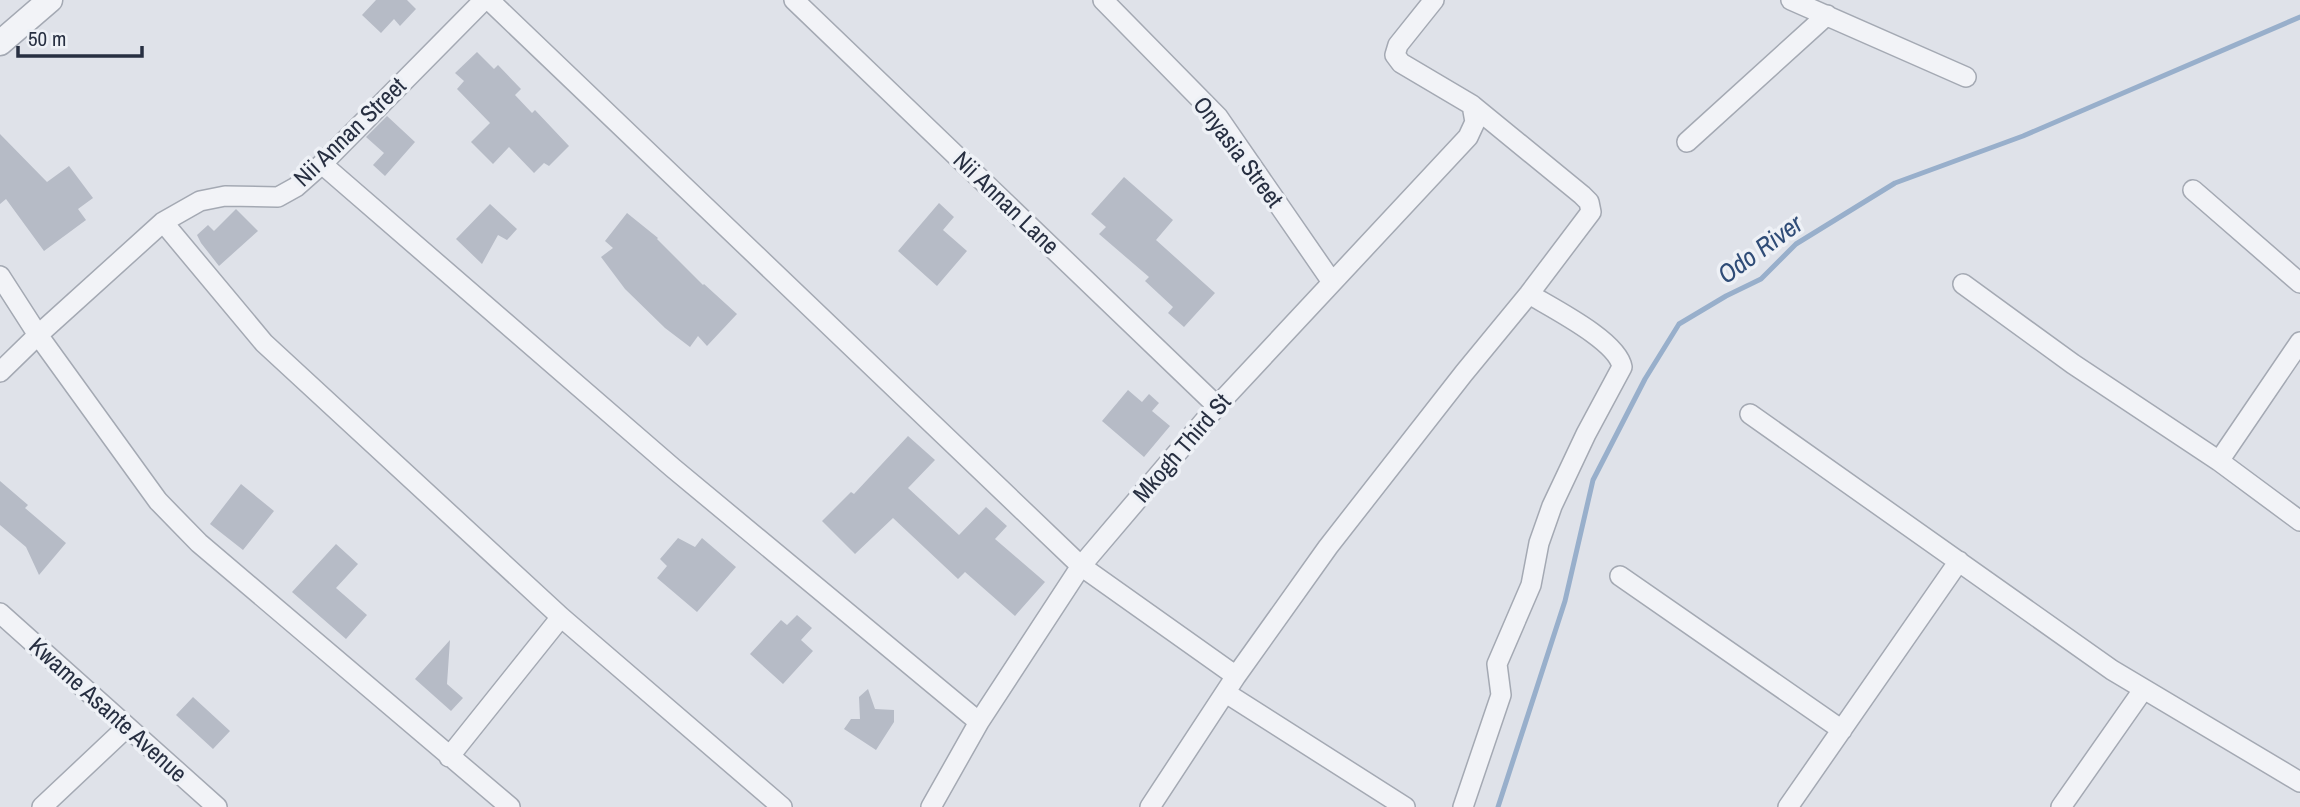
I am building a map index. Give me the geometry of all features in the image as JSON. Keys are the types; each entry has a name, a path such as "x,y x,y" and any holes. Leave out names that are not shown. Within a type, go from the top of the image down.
{"street":[{"path":"0,43 50,0"},
{"path":"486,0 1082,566 1231,685 1405,807"},
{"name":"Nii Annan Street","path":"0,372 163,222 200,201 225,196 278,197 296,187 323,164 486,0"},
{"name":"Nii Annan Lane","path":"794,0 1217,407"},
{"name":"Onyasia Street","path":"1103,0 1229,131 1332,282"},
{"path":"1150,807 1328,547 1591,212 1589,202 1473,113 1401,63 1395,55 1398,45 1434,0"},
{"path":"1791,0 1966,76"},
{"path":"1687,142 1827,15"},
{"name":"Mkogh Third St","path":"931,807 979,722 1082,566 1217,407 1468,137 1473,113"},
{"path":"323,164 673,468 979,722"},
{"path":"2193,190 2300,283"},
{"path":"163,222 264,343 561,617 782,807"},
{"path":"0,276 38,335 158,501 199,543 510,807"},
{"path":"1963,284 2073,364 2219,461 2300,521"},
{"path":"1463,807 1501,695 1497,664 1531,585 1539,543 1552,506 1622,367 1618,354 1604,342 1529,294"},
{"path":"2219,461 2300,342"},
{"path":"1750,414 2143,690 2300,782"},
{"path":"1788,807 1959,561"},
{"path":"1620,576 1842,730"},
{"name":"Kwame Asante Avenue","path":"0,613 217,807"},
{"path":"449,757 561,617"},
{"path":"2061,807 2143,690"},
{"path":"43,807 127,727"}],"building":[{"path":"376,0 407,0 416,9 400,26 394,19 381,33 362,15"},
{"path":"477,52 494,69 498,65 521,89 515,95 532,113 535,110 569,146 549,166 544,163 534,173 509,147 493,164 471,142 490,123 457,89 464,81 455,73"},
{"path":"387,116 415,142 385,176 373,165 384,153 366,137"},
{"path":"0,134 47,182 69,166 93,198 78,209 86,220 44,251 6,199 0,204"},
{"path":"1124,177 1173,220 1156,240 1215,293 1184,327 1168,313 1173,307 1145,281 1149,277 1099,234 1106,227 1091,214"},
{"path":"939,203 954,217 943,230 967,251 937,286 898,251"},
{"path":"490,204 517,229 507,240 498,235 482,264 456,239"},
{"path":"236,209 258,231 219,266 197,235 208,225 214,231"},
{"path":"627,213 658,238 703,285 737,314 707,346 698,336 690,347 665,328 625,289 601,257 613,248 605,241"},
{"path":"1128,390 1142,402 1149,394 1159,403 1152,411 1170,426 1144,457 1102,421"},
{"path":"908,436 935,460 908,488 959,535 986,507 1007,526 995,539 1045,582 1015,616 965,572 958,579 893,518 855,554 822,521 851,492 854,494"},
{"path":"0,481 28,505 25,508 66,543 39,575 26,547 0,525"},
{"path":"241,484 274,511 243,550 210,524"},
{"path":"678,538 695,547 702,538 736,567 697,612 657,578 667,566 660,559"},
{"path":"336,544 358,564 336,588 367,615 346,639 292,592"},
{"path":"797,615 812,628 801,640 813,651 783,684 750,654 781,620 787,625"},
{"path":"450,640 447,684 463,698 451,711 415,679"},
{"path":"868,689 875,709 894,710 894,722 876,750 844,729 851,719 860,719 859,697"},
{"path":"193,697 230,731 213,749 176,715"}],"waterway":[{"name":"Odo River","path":"1498,807 1565,601 1593,480 1645,379 1679,324 1761,279 1796,244 1895,183 2023,136 2300,17"}]}
